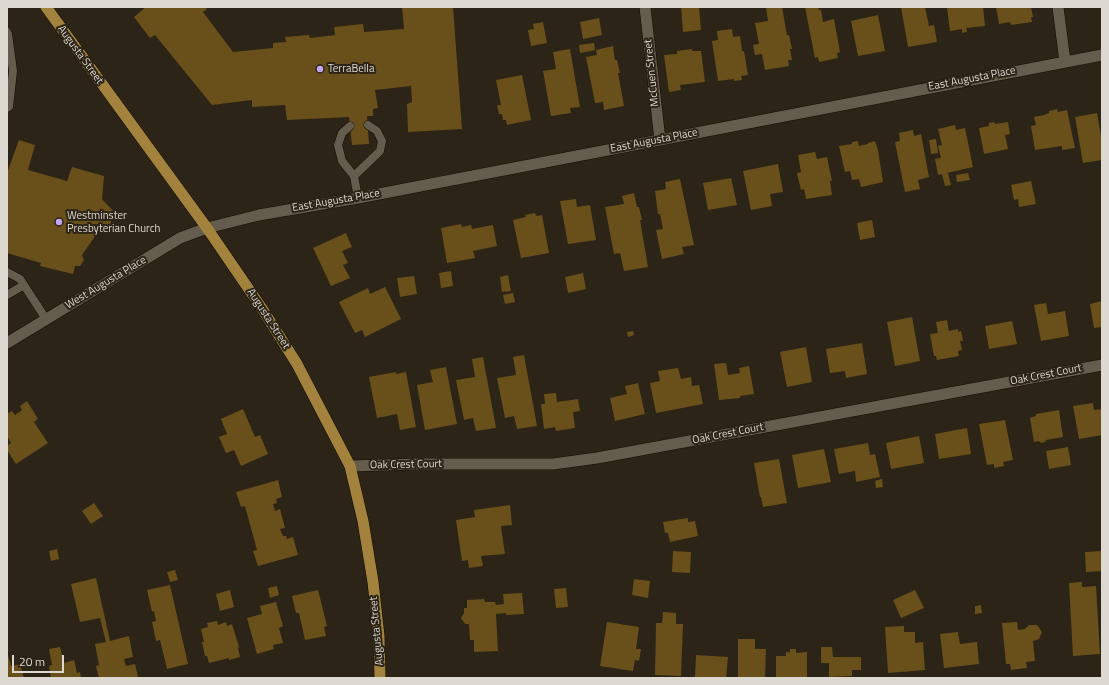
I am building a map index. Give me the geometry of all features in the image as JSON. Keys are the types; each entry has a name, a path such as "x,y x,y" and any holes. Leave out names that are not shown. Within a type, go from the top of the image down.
{"main road":[{"name":"Augusta Street","path":"46,7 207,228 261,307 297,364 350,466 363,521 373,582 379,636 381,678"}],"street":[{"name":"McCuen Street","path":"645,7 660,140"},
{"path":"1058,7 1064,62"},
{"name":"East Augusta Place","path":"207,228 259,215 358,198 1102,55"},
{"name":"West Augusta Place","path":"7,343 180,238 207,228"},
{"name":"Oak Crest Court","path":"350,466 417,464 553,464 597,458 1102,365"}],"lane":[{"path":"7,108 13,72 8,33"},
{"path":"354,176 380,151 382,141 377,131 368,125"},
{"path":"350,126 342,133 338,145 342,161 354,176 358,198"},
{"path":"7,272 20,279 46,319"},
{"path":"7,295 24,285"}],"building":[{"name":"TerraBella","path":"146,7 205,7 207,9 203,12 233,52 273,48 273,43 286,42 285,37 309,35 310,38 335,35 334,27 363,24 364,32 404,29 402,7 453,7 462,129 408,132 407,104 412,102 411,86 375,90 378,108 373,109 373,116 367,116 369,144 352,145 349,117 287,120 285,105 252,107 252,100 212,105 155,35 150,38 134,17"},
{"path":"681,7 699,7 701,30 683,32"},
{"path":"766,7 782,7 787,35 789,35 792,49 790,49 792,60 788,60 789,66 765,70 762,54 755,55 753,45 759,44 755,23 768,21"},
{"path":"805,7 818,7 819,10 821,10 823,22 834,19 840,52 837,53 838,58 819,62 818,57 815,58"},
{"path":"901,7 925,7 929,26 934,25 937,42 908,47"},
{"path":"983,7 985,26 966,28 967,32 962,33 962,29 950,31 947,8"},
{"path":"996,7 1031,7 1033,17 1031,17 1032,22 1011,25 1010,22 999,24"},
{"path":"878,15 885,51 858,56 851,21"},
{"path":"599,18 602,35 583,39 580,22"},
{"path":"543,22 547,43 531,46 528,30 534,29 533,24"},
{"path":"732,29 733,37 740,36 748,75 741,76 742,80 734,81 734,79 718,81 712,41 718,40 717,31"},
{"path":"594,43 595,50 580,53 579,45"},
{"path":"613,46 615,60 617,60 620,73 618,73 624,106 604,110 603,102 595,103 586,57 597,55 596,50"},
{"path":"570,49 580,107 570,108 571,113 551,116 543,71 556,69 553,52"},
{"path":"692,49 692,51 701,51 705,82 680,85 681,90 669,92 664,55 677,54 677,51"},
{"path":"522,75 531,120 507,125 506,120 503,120 502,114 499,114 497,105 501,105 496,80"},
{"path":"1057,109 1058,112 1067,110 1075,148 1062,150 1062,146 1035,150 1031,126 1036,125 1034,117 1044,115 1049,113 1049,111"},
{"path":"1097,113 1102,142 1102,160 1083,163 1075,117"},
{"path":"994,122 995,124 1008,122 1010,134 1005,135 1008,149 984,154 979,128 989,126 989,123"},
{"path":"955,125 956,130 965,128 973,167 938,175 935,159 941,158 938,146 942,145 938,129"},
{"path":"913,130 914,136 921,134 929,177 918,180 920,189 905,192 895,142 900,141 899,133"},
{"path":"936,139 938,153 931,154 929,140"},
{"name":"Westminster Presbyterian Church","path":"19,140 35,145 28,170 67,181 72,167 104,176 102,199 115,213 107,231 98,232 82,255 84,260 80,266 75,266 73,274 40,266 41,263 7,253 7,173"},
{"path":"858,141 859,146 875,141 878,150 883,182 861,187 859,179 852,180 850,171 845,172 839,146 852,144 852,142"},
{"path":"815,152 817,159 827,157 832,181 830,181 832,195 806,199 804,189 801,190 797,173 801,172 798,155"},
{"path":"778,164 783,192 770,194 772,206 751,210 743,171"},
{"path":"948,173 951,185 945,186 942,174"},
{"path":"968,173 970,180 957,182 956,175"},
{"path":"731,178 737,205 708,210 703,183"},
{"path":"680,179 694,245 682,247 684,254 662,259 656,230 663,229 660,214 658,214 655,191 666,189 665,182"},
{"path":"1031,181 1036,204 1019,207 1018,199 1014,200 1011,185"},
{"path":"634,193 642,220 640,220 648,267 624,271 620,253 614,254 605,207 624,204 622,196"},
{"path":"576,199 577,207 590,205 596,240 568,244 560,201"},
{"path":"535,213 536,216 542,215 549,253 521,258 513,220"},
{"path":"872,220 875,237 860,240 857,223"},
{"path":"461,224 462,227 471,225 472,229 493,225 497,246 473,251 475,258 447,263 441,228"},
{"path":"346,233 352,247 342,251 348,263 343,265 350,278 331,286 313,248"},
{"path":"451,271 453,286 441,288 439,273"},
{"path":"583,273 586,289 568,293 565,277"},
{"path":"508,275 511,291 502,292 500,277"},
{"path":"414,276 417,294 400,297 397,278"},
{"path":"385,287 401,319 365,337 362,330 355,333 339,302 368,288 370,294"},
{"path":"513,293 515,302 505,304 503,295"},
{"path":"1102,301 1102,327 1094,328 1090,304"},
{"path":"1046,303 1048,314 1065,311 1069,336 1041,341 1034,305"},
{"path":"912,317 920,361 895,366 887,322"},
{"path":"947,320 949,331 958,329 958,332 961,331 963,341 960,341 962,350 958,351 959,356 937,360 936,356 934,356 930,334 938,333 936,322"},
{"path":"1012,321 1017,344 989,349 985,326"},
{"path":"633,331 634,335 628,337 627,332"},
{"path":"862,343 867,374 846,378 845,371 830,373 826,349"},
{"path":"806,347 812,382 787,387 780,352"},
{"path":"524,355 537,426 517,429 514,416 505,418 497,378 516,375 513,357"},
{"path":"483,357 496,428 476,431 473,418 464,420 456,380 475,377 472,359"},
{"path":"726,363 728,375 740,373 739,368 749,366 754,394 740,396 740,398 719,400 714,364"},
{"path":"446,367 457,424 425,430 417,385 433,382 430,370"},
{"path":"678,368 681,379 691,377 692,386 699,385 703,404 656,413 650,383 660,381 658,371"},
{"path":"396,372 396,374 406,372 416,427 400,430 397,414 377,418 369,377"},
{"path":"638,383 645,414 615,421 610,398 627,394 625,386"},
{"path":"556,393 557,402 578,399 580,411 573,412 575,428 556,431 555,427 544,429 541,404 545,404 544,394"},
{"path":"27,401 38,419 34,422 48,443 16,464 7,450 7,446 11,443 7,436 7,414 12,411 15,415 22,410 20,406"},
{"path":"1093,403 1094,410 1102,409 1102,435 1079,439 1073,406"},
{"path":"243,409 255,437 260,435 268,454 241,466 234,450 226,453 219,437 227,434 221,419"},
{"path":"1059,410 1063,437 1046,440 1045,442 1041,443 1039,441 1034,442 1030,418 1036,416 1036,414"},
{"path":"1005,420 1013,460 1003,462 1004,466 994,468 994,464 987,465 979,424"},
{"path":"967,428 971,454 939,459 935,434"},
{"path":"919,436 924,463 891,469 886,443"},
{"path":"868,443 870,455 875,454 880,477 856,482 855,471 839,474 834,449"},
{"path":"1068,447 1071,465 1049,469 1046,451"},
{"path":"824,449 831,482 798,488 792,455"},
{"path":"779,459 787,503 763,507 754,463"},
{"path":"882,479 883,487 876,488 875,481"},
{"path":"278,480 282,497 276,499 277,503 273,504 275,511 280,509 285,528 280,529 283,536 286,536 287,539 293,537 298,555 258,566 253,551 257,550 245,506 241,507 236,492"},
{"path":"94,503 103,516 91,524 82,511"},
{"path":"510,505 512,525 501,526 505,554 481,556 483,566 469,568 468,560 462,561 456,520 475,517 474,510"},
{"path":"688,518 688,522 695,521 698,536 670,542 668,533 665,533 663,522"},
{"path":"57,549 59,559 51,561 49,551"},
{"path":"673,551 691,552 690,573 672,572"},
{"path":"1102,551 1102,571 1086,572 1085,552"},
{"path":"175,570 178,580 170,582 167,572"},
{"path":"96,578 110,641 129,636 133,657 124,659 126,666 135,664 138,677 99,678 96,666 99,665 95,644 106,642 100,618 80,622 71,584"},
{"path":"634,579 650,581 648,598 632,595"},
{"path":"1082,582 1082,587 1096,586 1100,654 1073,656 1069,583"},
{"path":"170,585 188,664 167,669 160,640 156,641 152,622 156,621 154,611 152,612 147,590"},
{"path":"277,586 279,595 270,598 268,588"},
{"path":"566,588 568,607 556,608 554,589"},
{"path":"230,590 234,607 220,611 216,594"},
{"path":"318,590 327,626 324,627 326,636 305,640 299,613 296,613 292,596"},
{"path":"915,590 924,608 901,618 893,600"},
{"path":"522,593 524,614 496,614 498,651 474,652 474,640 470,640 469,624 465,624 461,618 464,613 464,608 467,608 467,600 484,599 485,602 495,602 496,605 504,604 503,594"},
{"path":"276,602 283,626 279,628 283,643 273,645 274,649 257,654 247,618 262,614 260,606"},
{"path":"981,605 982,613 975,614 975,606"},
{"path":"663,612 676,613 676,624 683,624 681,676 655,675 656,623 662,623"},
{"path":"217,621 218,625 226,622 227,626 232,624 239,647 240,657 209,663 207,656 205,656 201,629 208,627 207,623"},
{"path":"607,622 639,627 636,649 641,649 639,661 635,660 633,671 600,666"},
{"path":"1017,622 1018,630 1025,629 1029,625 1037,625 1042,632 1039,639 1033,641 1035,661 1026,662 1027,668 1011,670 1010,664 1006,664 1002,623"},
{"path":"904,626 904,632 915,632 915,643 923,642 925,670 888,673 885,627"},
{"path":"958,632 960,644 977,642 979,664 944,668 940,634"},
{"path":"738,639 755,639 755,649 766,649 765,678 738,678"},
{"path":"60,647 64,663 74,660 77,673 80,672 81,678 51,678 49,666 52,665 49,649"},
{"path":"821,647 832,647 833,657 861,657 861,670 852,670 852,676 829,677 829,663 821,663"},
{"path":"790,649 796,649 796,653 807,652 807,678 776,678 776,656 786,656 786,652 790,652"},
{"path":"7,652 11,666 20,664 24,678 7,678"},
{"path":"696,655 728,657 726,678 695,677"}],"place":[{"name":"TerraBella","path":"320,69"},
{"name":"Westminster Presbyterian Church","path":"59,222"}]}
